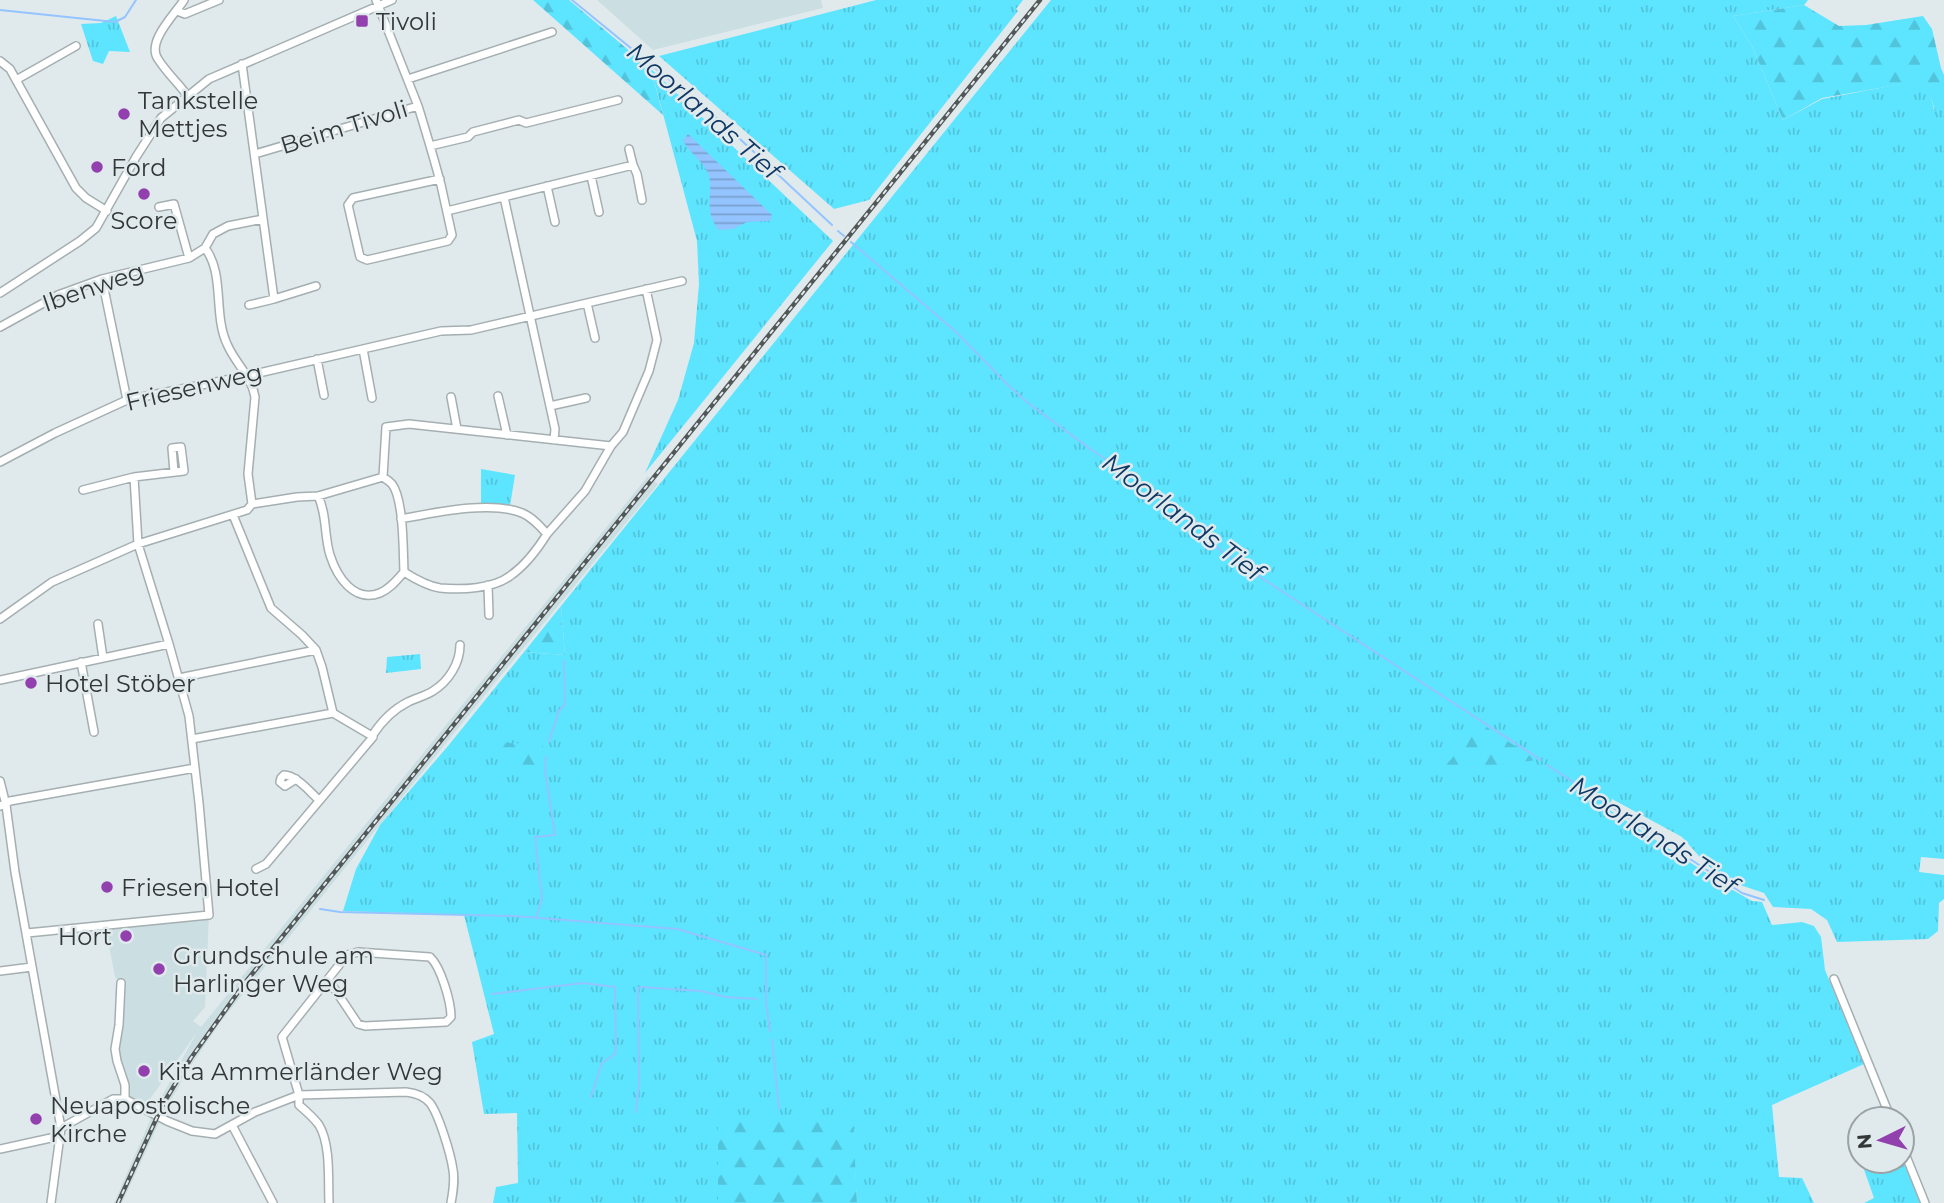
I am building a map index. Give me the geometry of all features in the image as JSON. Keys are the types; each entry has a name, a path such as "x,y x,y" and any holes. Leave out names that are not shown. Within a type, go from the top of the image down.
{"street":[{"path":"184,0 159,36 154,48 157,59 187,95"},
{"path":"177,11 185,14 219,0"},
{"path":"0,293 96,228 135,157 161,118 187,95 209,79 377,3 392,0"},
{"name":"Beim Tivoli","path":"242,64 255,154 418,106 377,3"},
{"path":"408,79 552,32"},
{"path":"16,80 76,46"},
{"path":"0,61 10,69 76,188 107,211"},
{"path":"430,146 519,120 526,123 618,100"},
{"path":"418,106 440,179 452,235 448,241 367,260 360,257 348,205 353,198 440,179"},
{"path":"629,149 642,200"},
{"path":"255,154 274,299"},
{"path":"447,211 633,165"},
{"path":"591,176 599,212"},
{"path":"547,186 555,222"},
{"path":"504,197 555,429 554,440"},
{"path":"159,207 174,204 189,258"},
{"name":"Ibenweg","path":"0,327 58,295 102,279 189,258 205,248 213,234 228,226 263,219"},
{"path":"205,248 214,266 221,326 227,345 253,385 255,397 248,474 252,505"},
{"path":"102,279 127,400"},
{"name":"Friesenweg","path":"0,462 127,400 441,331 471,330 682,281"},
{"path":"249,304 316,286"},
{"path":"404,572 420,582 439,588 488,585 508,578 537,550 547,534 585,491 622,432 637,402 657,340 646,289"},
{"path":"587,303 595,338"},
{"path":"363,349 372,398"},
{"path":"317,359 324,395"},
{"path":"498,396 506,435"},
{"path":"451,397 457,429"},
{"path":"550,406 586,398"},
{"path":"383,477 386,427 409,424 611,446"},
{"path":"83,489 134,477 174,472"},
{"path":"27,933 209,915 189,716 138,544 134,477"},
{"path":"318,496 323,505 330,555 345,583 356,593 381,593 391,587 404,572 397,497 392,485 383,477"},
{"path":"0,619 52,582 138,544 233,515 252,505 318,496 383,477"},
{"path":"401,519 456,509 505,509 522,513 547,534"},
{"path":"233,515 271,608 316,650 333,713"},
{"path":"488,585 489,615"},
{"path":"98,624 103,658"},
{"path":"0,680 169,644"},
{"path":"256,869 266,864 391,713 441,684 459,661 460,645"},
{"path":"179,678 316,650"},
{"path":"81,662 94,732"},
{"path":"192,738 333,713 372,737"},
{"path":"3,805 10,801 195,768"},
{"path":"296,779 319,800"},
{"path":"0,781 60,1132 51,1203"},
{"path":"328,979 358,1024 365,1026 446,1022 451,1017 451,1007 436,962 430,957 358,951 347,955 282,1037 299,1094 299,1105 317,1123 324,1135 329,1203"},
{"path":"0,971 32,967"},
{"path":"1834,979 1885,1105"},
{"path":"121,983 115,1049 125,1085 125,1098"},
{"path":"0,1149 60,1132 113,1099 125,1098 192,1132 215,1134 255,1112 299,1094 406,1092 417,1094 429,1101 437,1114 453,1169 451,1203"},
{"path":"232,1125 273,1203"},
{"path":"1914,1175 1925,1203"}],"shaded area":[{"path":"597,0 821,0 823,8 653,50"},
{"path":"688,134 772,215 770,221 747,222 733,229 719,230 711,214 710,184 705,167 683,141"},
{"path":"648,476 658,484 222,1020 164,1112 122,1203 114,1203 155,1109 197,1032 143,1109 125,1099 117,1061 121,983 115,977 105,925 209,915 205,1007 193,1021 201,1027"}],"green space":[{"path":"533,0 569,0 651,69 663,115"},
{"path":"876,0 1023,0 1016,9 1018,11 869,200 834,209 659,56"},
{"path":"1051,0 1808,0 1804,5 1733,16 1752,46 1783,120 1822,99 1927,79 1934,110 1944,109 1944,859 1921,857 1919,872 1944,875 1944,899 1939,903 1938,931 1928,939 1837,942 1827,920 1811,909 1773,907 1764,893 1731,882 1707,865 1682,837 1612,799 1608,809 1731,889 1752,901 1762,902 1772,925 1802,922 1814,926 1821,937 1825,970 1864,1064 1772,1105 1779,1177 1802,1178 1814,1203 857,1203 852,1117 718,1203 493,1203 496,1187 518,1183 517,1113 484,1114 472,1042 494,1034 464,915 343,911 356,869 380,825 524,652 565,655 561,606"},
{"path":"1804,5 1839,26 1866,25 1923,16 1932,29 1944,75 1944,109 1935,111 1926,80 1822,98 1783,120 1752,46 1733,16"},
{"path":"116,16 130,52 109,51 103,64 93,61 81,24 101,23"},
{"path":"651,69 833,241 645,473 678,400 694,343 699,284 697,241"},
{"path":"481,469 515,475 510,506 481,504"},
{"path":"561,606 565,655 524,652"},
{"path":"420,654 421,669 386,673 387,657"},
{"path":"1482,724 1536,760 1438,774"},
{"path":"479,742 543,744 540,767 537,771 511,769 510,755 474,753"},
{"path":"853,1117 857,1203 718,1203 718,1121"},
{"path":"1866,1175 1911,1175 1922,1203 1864,1203 1874,1198"}],"waterway":[{"path":"0,10 115,22 125,17 136,0"},
{"name":"Moorlands Tief","path":"572,0 725,125 832,225"},
{"name":"Moorlands Tief","path":"838,231 844,236"},
{"name":"Moorlands Tief","path":"851,242 955,331 1028,403 1201,525 1223,553 1541,760"},
{"path":"549,742 559,711 565,704 564,661"},
{"path":"536,918 542,899 535,837 555,835 545,770 546,757"},
{"name":"Moorlands Tief","path":"1547,765 1675,846 1742,893 1764,900"},
{"path":"320,909 340,912 514,916 677,929 766,955 766,1002 770,1031"},
{"path":"492,994 583,983 615,987 616,1050 615,1054 602,1063 591,1097"},
{"path":"636,1112 639,1084 640,987 701,991 725,997 757,999"},
{"path":"772,1039 779,1109"}],"railway":[{"path":"118,1203 163,1104 191,1058 244,984 1040,0"}],"place":[{"name":"Tivoli","path":"362,21"},
{"name":"Tankstelle Mettjes","path":"124,114"},
{"name":"Ford","path":"97,167"},
{"name":"Score","path":"144,194"},
{"name":"Hotel Stöber","path":"31,683"},
{"name":"Friesen Hotel","path":"107,887"},
{"name":"Hort","path":"126,936"},
{"name":"Grundschule am Harlinger Weg","path":"159,969"},
{"name":"Kita Ammerländer Weg","path":"144,1071"},
{"name":"Neuapostolische Kirche","path":"36,1119"}]}
